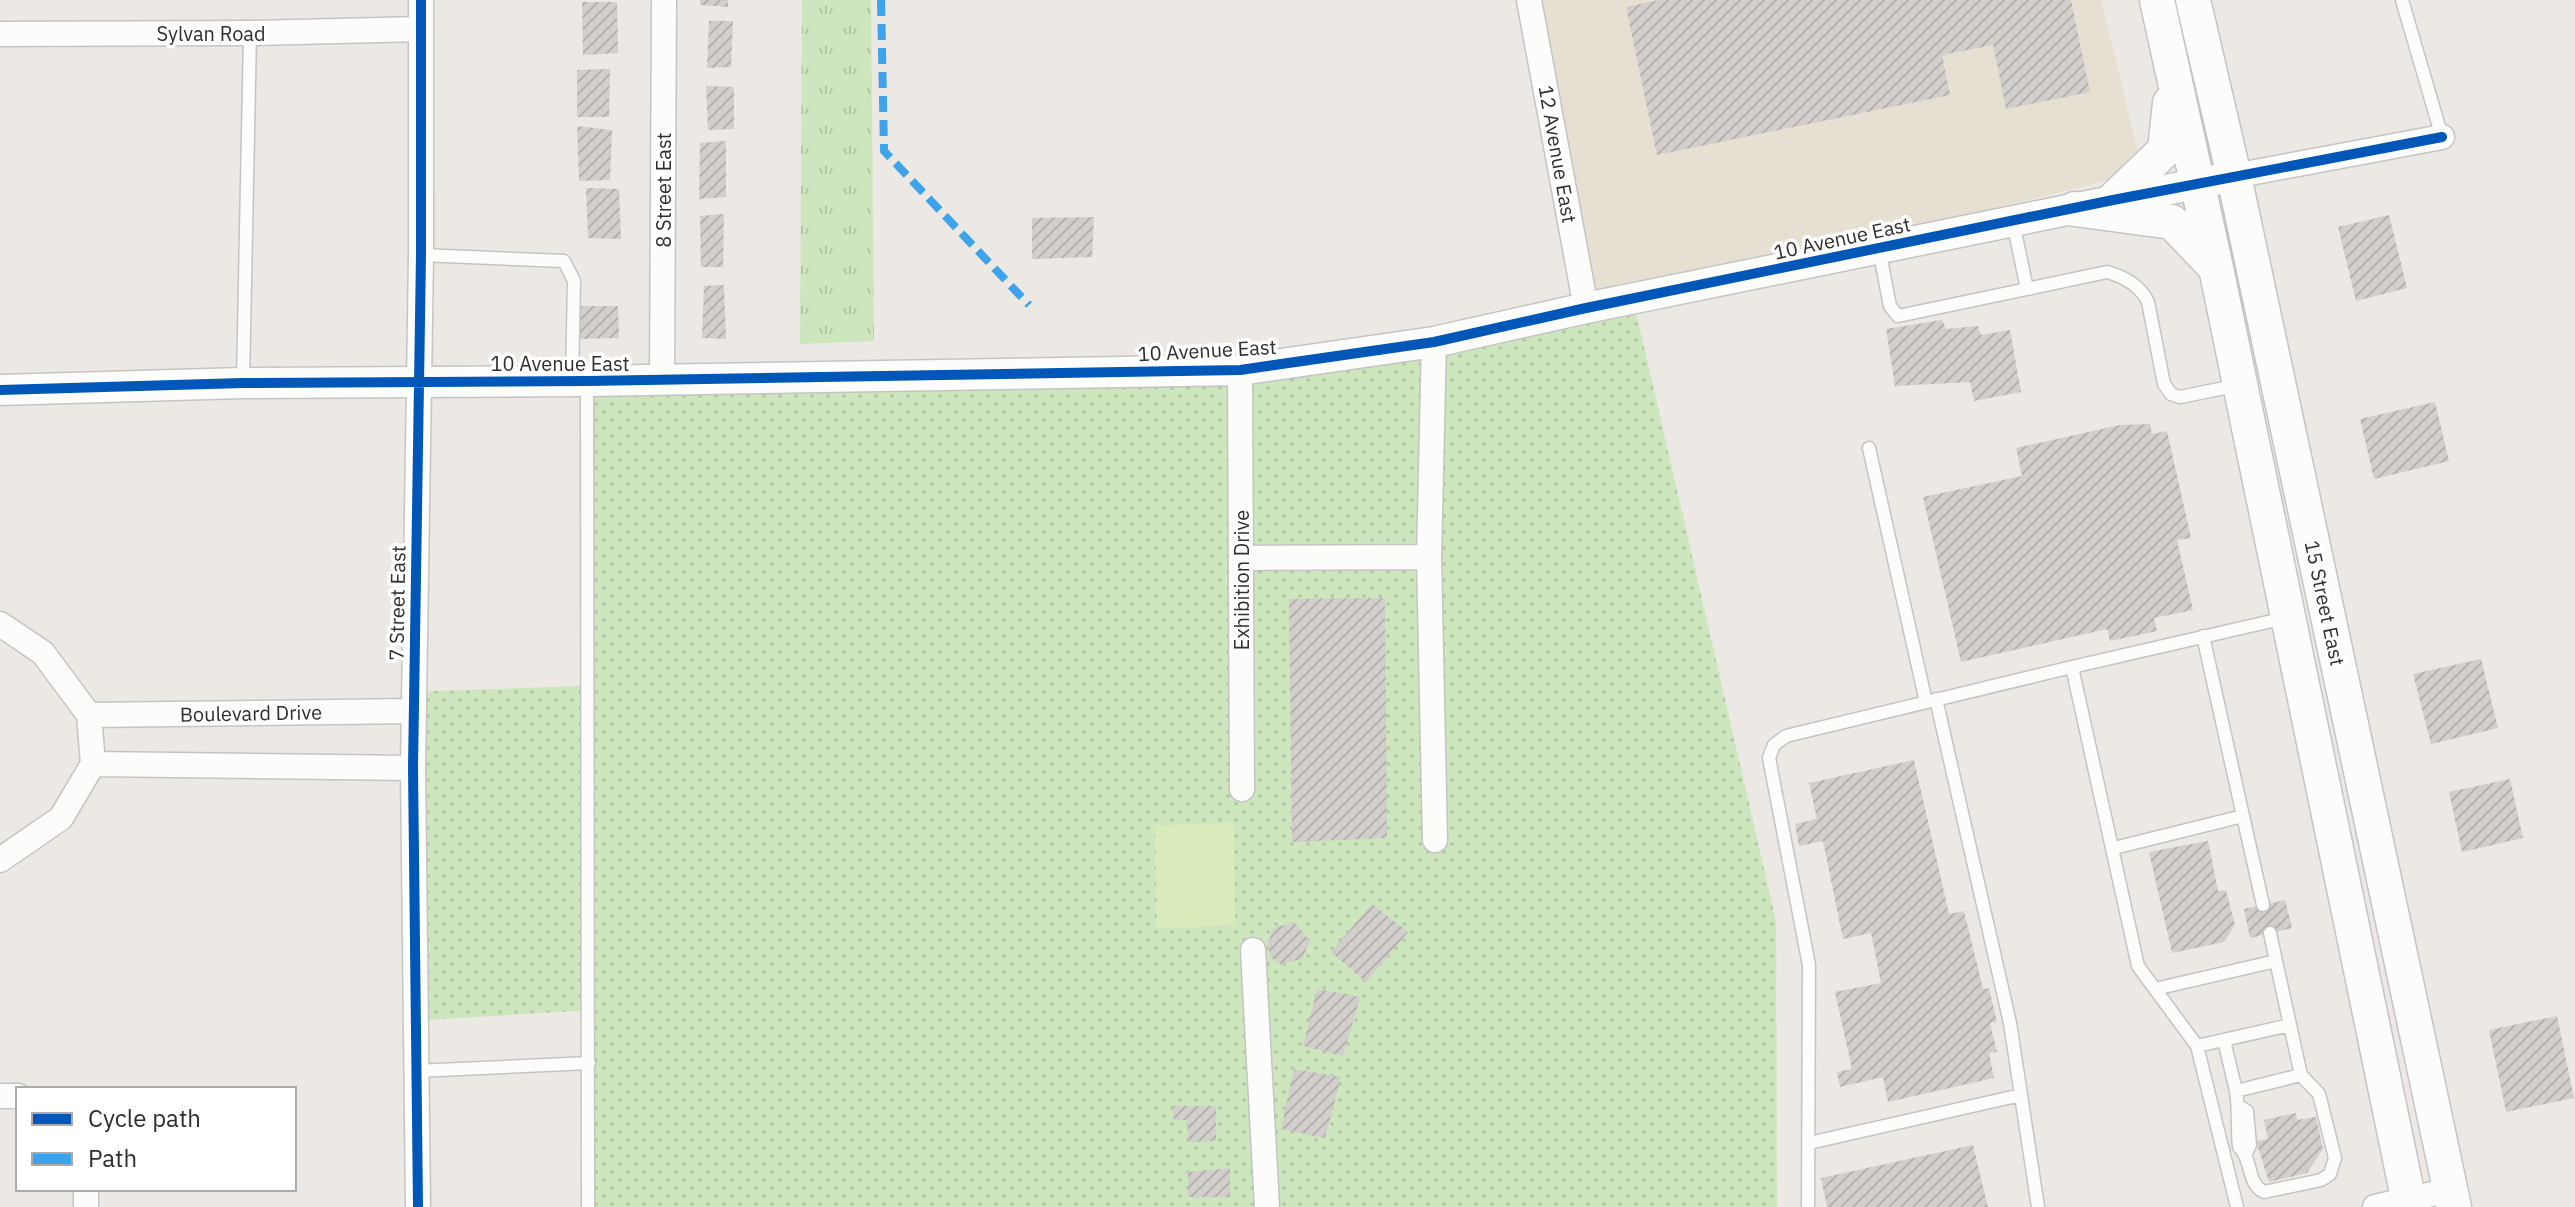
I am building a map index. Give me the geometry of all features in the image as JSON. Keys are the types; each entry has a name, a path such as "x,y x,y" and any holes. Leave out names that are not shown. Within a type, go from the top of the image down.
{"main road":[{"name":"15 Street East","path":"2157,0 2216,268 2409,1203"},
{"name":"15 Street East","path":"2193,0 2234,176 2452,1199"},
{"path":"2113,200 2165,150 2173,71"},
{"path":"2075,209 2172,222 2216,268"}],"street":[{"name":"7 Street East","path":"418,1207 413,768 421,255 421,0"},
{"name":"8 Street East","path":"662,380 664,0"},
{"name":"12 Avenue East","path":"1529,0 1586,308"},
{"name":"Sylvan Road","path":"0,34 421,29"},
{"name":"10 Avenue East","path":"0,390 243,383 662,380 1240,370 1434,342 2113,200 2442,137"},
{"path":"1434,342 1429,557 1435,840"},
{"name":"Exhibition Drive","path":"1240,370 1242,789"},
{"path":"1241,558 1429,557"},
{"path":"0,624 43,653 89,715 93,764 61,818 0,860"},
{"name":"Boulevard Drive","path":"89,715 414,711"},
{"path":"93,764 413,768"},
{"path":"1253,950 1267,1207"},
{"path":"2375,1207 2452,1199"}],"lane":[{"path":"2402,0 2442,137"},
{"path":"243,383 250,33"},
{"path":"2013,222 2027,289"},
{"path":"1879,249 1890,306 1898,316 2107,272 2119,275 2137,286 2148,302 2164,384 2171,394 2180,397 2240,384"},
{"path":"421,255 564,261 574,281 579,381 589,1063 588,1207"},
{"path":"1869,448 2010,1023 2038,1207"},
{"path":"1808,1207 1809,965 1769,758 1774,745 1786,736 2288,617"},
{"path":"2203,636 2263,905"},
{"path":"2072,667 2138,966 2197,1046 2237,1207"},
{"path":"2114,848 2243,816"},
{"path":"2224,1040 2239,1106 2235,1113 2239,1147 2246,1153 2255,1186 2264,1192 2321,1180 2330,1174 2335,1158 2319,1094 2301,1075 2270,933"},
{"path":"2155,989 2276,961"},
{"path":"2197,1046 2290,1025"},
{"path":"416,1071 589,1063"},
{"path":"2236,1091 2301,1075"},
{"path":"1809,1143 2021,1095"}],"shaded area":[{"path":"1529,0 2101,0 2143,172 1586,308"}],"green space":[{"path":"802,0 871,0 874,341 800,344"},
{"path":"1633,299 1776,921 1777,1207 589,1207 591,1010 412,1021 409,692 583,686 584,386 1234,378"},
{"path":"1234,822 1235,925 1157,929 1155,826"}],"building":[{"path":"700,0 728,0 728,7 700,5"},
{"path":"1659,0 2071,0 2090,92 2006,109 1993,45 1942,55 1950,95 1657,155 1626,7"},
{"path":"582,2 617,2 618,53 583,55"},
{"path":"709,21 733,21 731,67 707,68"},
{"path":"610,69 609,117 577,117 577,70"},
{"path":"706,86 734,87 734,129 708,130"},
{"path":"577,126 612,130 610,180 579,181"},
{"path":"726,141 726,197 699,199 700,143"},
{"path":"586,188 619,189 621,239 588,238"},
{"path":"724,214 723,267 701,267 700,216"},
{"path":"2389,215 2407,288 2356,301 2338,227"},
{"path":"1094,217 1092,257 1032,259 1032,218"},
{"path":"724,285 726,339 702,338 704,286"},
{"path":"574,306 618,306 619,338 578,339"},
{"path":"1942,320 1946,329 1978,326 1981,335 2010,330 2021,392 1974,401 1970,382 1895,386 1886,329"},
{"path":"2435,402 2449,461 2374,479 2360,419"},
{"path":"2150,424 2152,434 2167,431 2191,538 2177,540 2193,610 2154,618 2157,631 2110,641 2107,629 1961,662 1923,497 2022,476 2016,448 2120,425"},
{"path":"1385,598 1387,838 1292,842 1289,599"},
{"path":"2481,659 2498,728 2431,744 2413,674"},
{"path":"1914,760 1949,914 1964,911 1983,989 1989,988 1997,1022 1990,1023 1997,1052 1989,1053 1994,1078 1888,1102 1883,1077 1840,1087 1837,1072 1852,1069 1835,992 1881,983 1871,933 1843,939 1823,841 1799,846 1795,824 1817,819 1809,783"},
{"path":"2510,779 2523,838 2462,852 2449,792"},
{"path":"2208,841 2218,891 2226,890 2235,925 2224,942 2172,953 2149,852"},
{"path":"2285,900 2292,928 2250,938 2244,909"},
{"path":"1372,904 1408,932 1366,982 1331,952"},
{"path":"1294,922 1310,941 1302,959 1281,964 1270,957 1268,942 1274,928"},
{"path":"1317,989 1360,997 1343,1056 1303,1046"},
{"path":"2557,1016 2574,1098 2506,1112 2489,1030"},
{"path":"1294,1069 1341,1077 1325,1138 1281,1129"},
{"path":"1172,1106 1216,1106 1216,1141 1188,1142 1187,1120 1174,1120"},
{"path":"2296,1113 2297,1120 2316,1117 2323,1149 2307,1173 2269,1182 2256,1141 2268,1139 2264,1120"},
{"path":"1973,1145 1988,1207 1827,1207 1821,1178"},
{"path":"1230,1168 1230,1197 1188,1197 1188,1172"}],"marked path":[{"path":"881,0 884,151 1029,305"}],"cycle path":[{"path":"418,1207 413,768 421,255 421,0"},
{"path":"0,390 243,383 587,381 1240,370 1434,342 2113,200 2442,137"}]}
